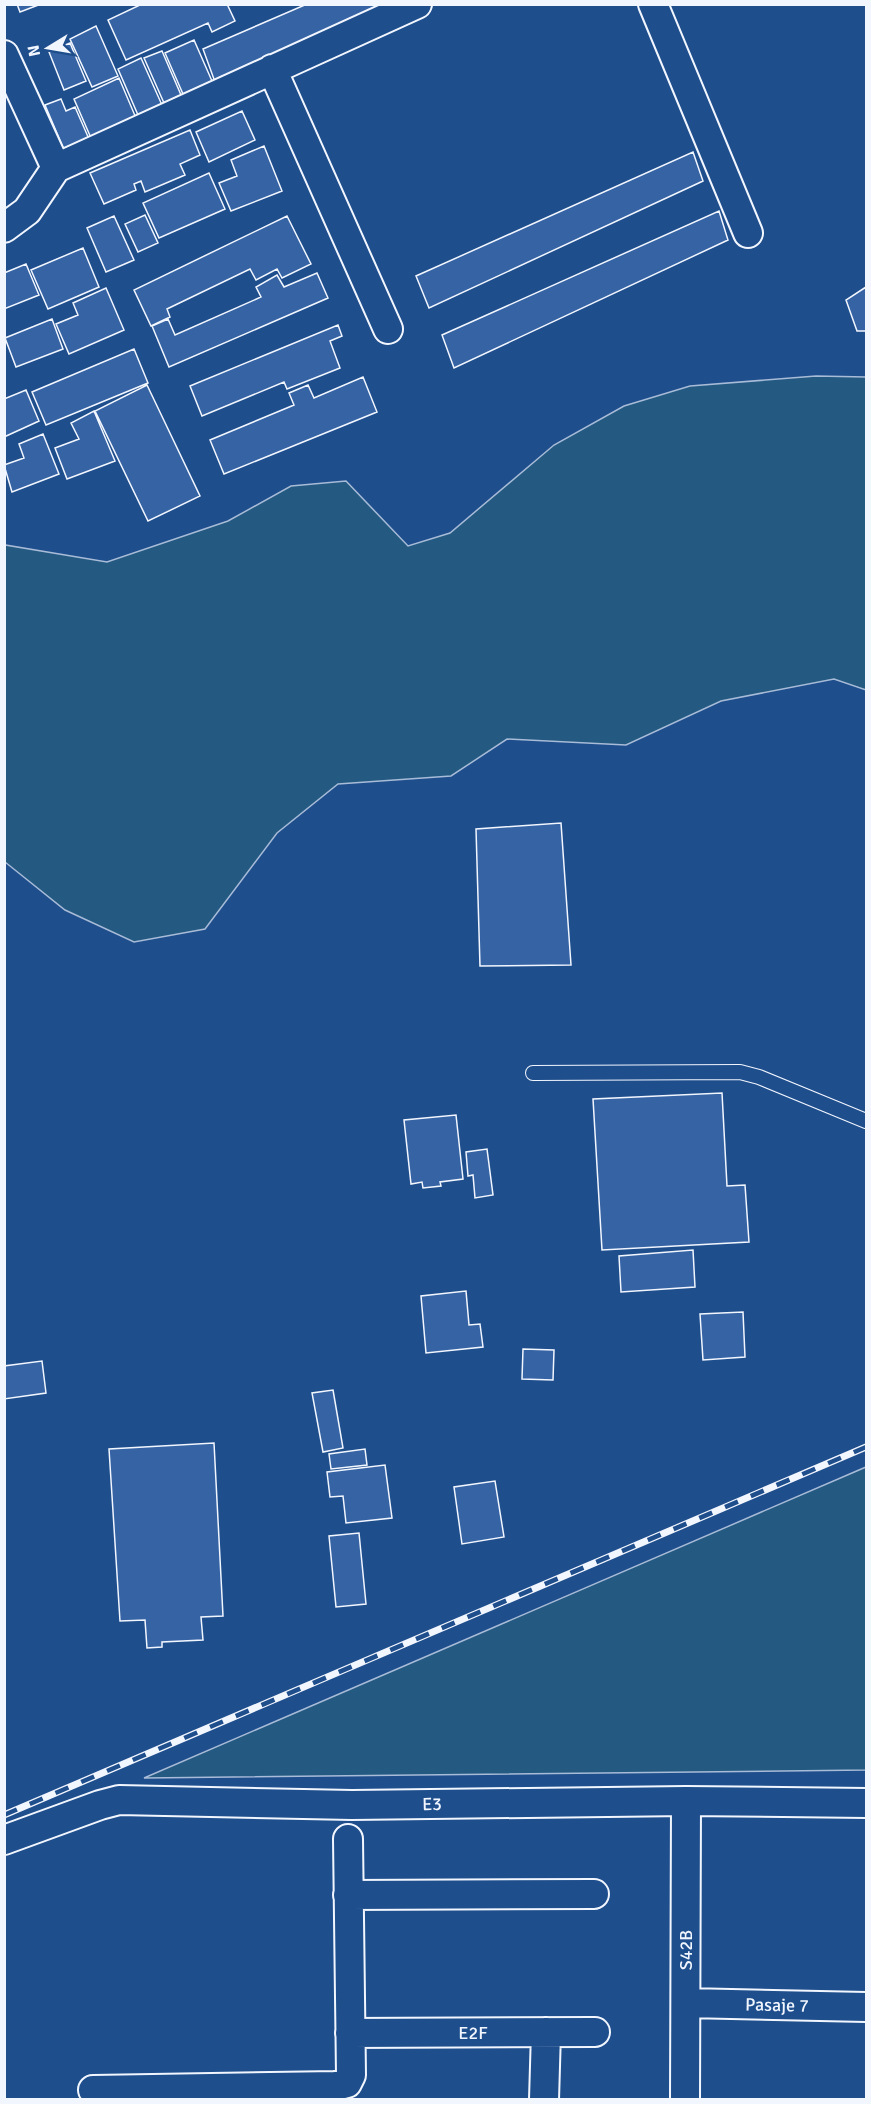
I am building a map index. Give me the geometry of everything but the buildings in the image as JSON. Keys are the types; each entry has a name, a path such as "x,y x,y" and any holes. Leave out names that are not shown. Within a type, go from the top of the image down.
{"street":[{"path":"4,228 27,211 56,168 417,4"},
{"path":"653,4 748,233"},
{"path":"4,55 56,168"},
{"path":"272,69 388,329"},
{"name":"E3","path":"4,1840 119,1800 352,1805 686,1801 867,1803"},
{"name":"S42B","path":"685,2100 686,1801"},
{"path":"93,2090 336,2086 347,2083 351,2074 348,1839"},
{"path":"348,1895 594,1894"},
{"name":"Pasaje 7","path":"687,2003 867,2007"},
{"path":"544,2100 546,2032"},
{"name":"E2F","path":"350,2033 595,2032"}],"lane":[{"path":"533,1073 740,1072 759,1077 867,1121"}],"shaded area":[{"path":"816,376 866,377 866,690 834,679 721,701 626,745 507,739 451,776 338,784 277,833 205,929 134,942 65,910 5,862 5,545 107,562 228,521 291,486 346,481 408,546 450,533 554,445 624,406 690,386"},
{"path":"866,1467 866,1770 144,1778"}],"railway":[{"path":"4,1815 866,1447"}]}
